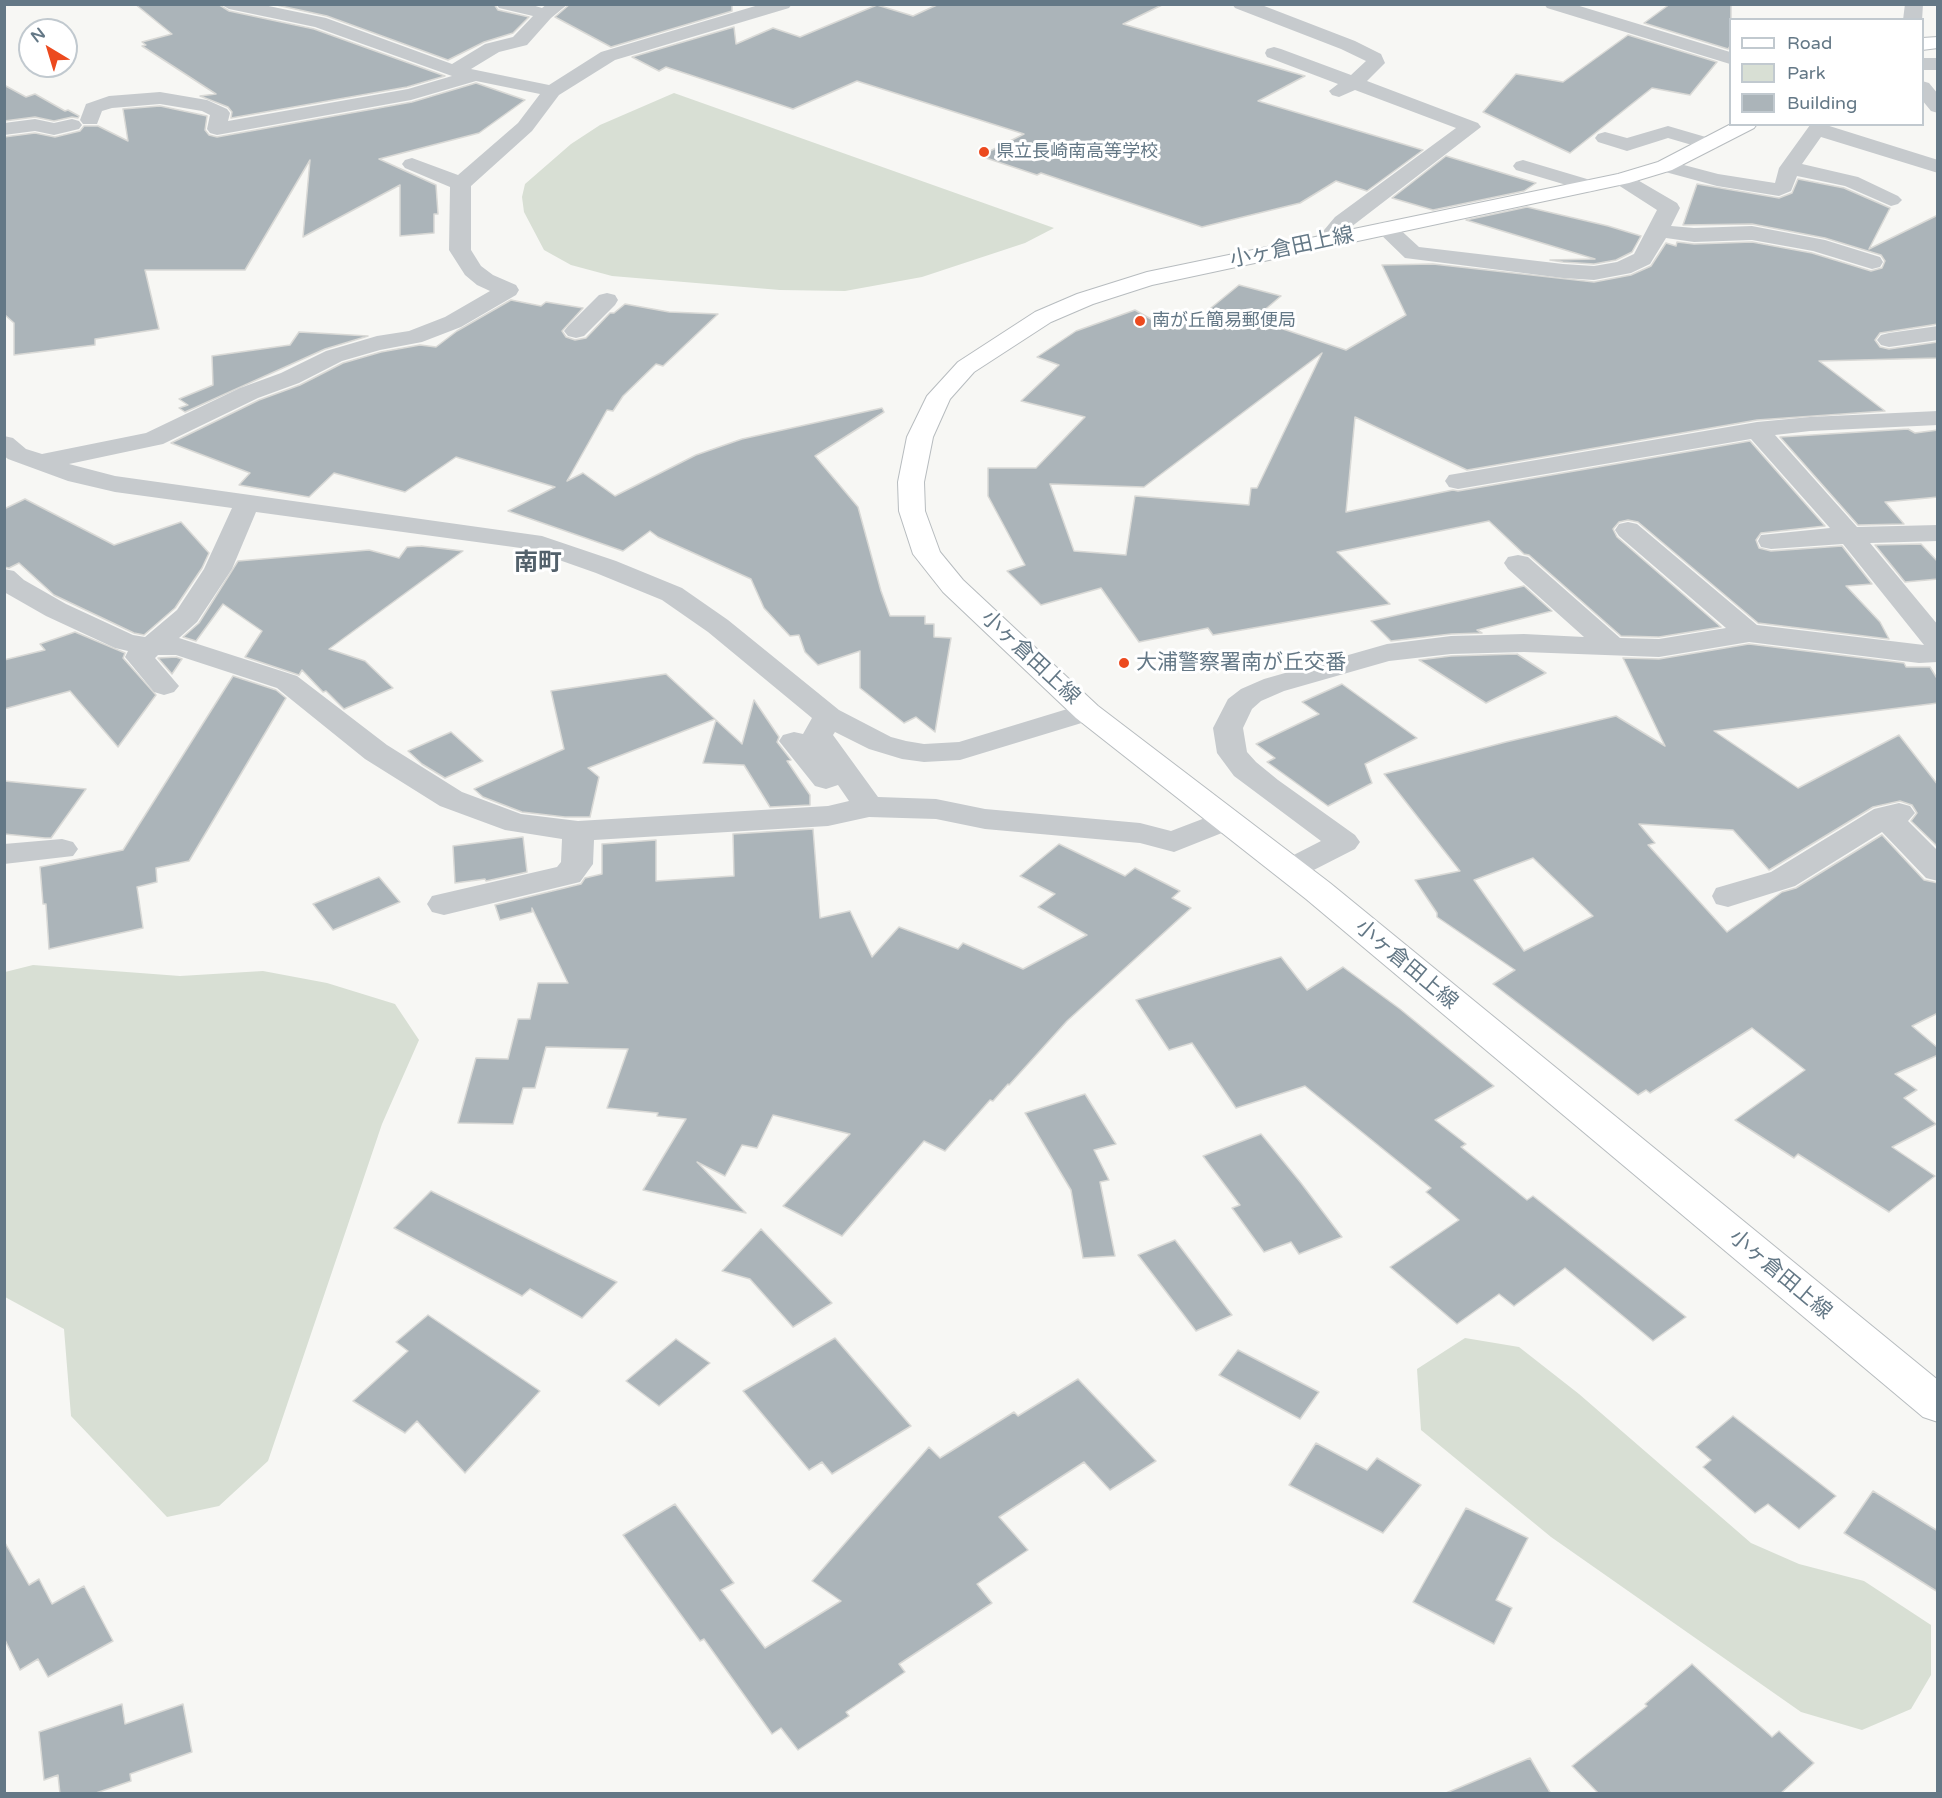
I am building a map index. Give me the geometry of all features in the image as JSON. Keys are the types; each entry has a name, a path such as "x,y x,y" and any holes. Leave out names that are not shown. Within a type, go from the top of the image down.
{"main road":[{"name":"小ヶ倉田上線","path":"1743,126 1709,144 1675,176 1622,179 1147,279 1085,299 1043,317 966,367 939,396 920,437 911,482 912,511 927,554 953,585 1087,712 1291,869 1938,1405"}],"street":[{"path":"505,4 552,9"},
{"path":"37,463 154,439 249,393 290,378 334,356 377,343 414,337 453,322 508,290 485,280 473,270 460,250 461,184 525,127 552,91 618,52 783,4"},
{"path":"1241,4 1348,45 1374,58 1376,63 1355,82 1329,97"},
{"path":"1553,4 1729,57"},
{"path":"240,6 320,22 454,71 552,91"},
{"path":"454,71 492,48 520,41 552,9"},
{"path":"1274,53 1471,127 1343,222 1325,242"},
{"path":"4,129 35,125 54,129 81,123 93,108 109,102 160,98 200,105 220,113 217,129 411,94 473,76"},
{"path":"1924,88 1938,107"},
{"path":"1386,229 1413,253 1531,269 1594,273 1623,268 1642,259 1652,244 1669,208 1675,176 1779,190 1784,187 1789,168 1813,127 1934,159"},
{"path":"1605,138 1626,144 1668,132 1709,144"},
{"path":"412,164 461,184"},
{"path":"1523,166 1590,186"},
{"path":"1789,168 1851,182 1891,200"},
{"path":"1622,179 1669,208"},
{"path":"1658,231 1694,235 1752,233 1774,226 1817,245 1872,261"},
{"path":"576,331 607,300"},
{"path":"1889,340 1938,333"},
{"path":"1458,481 1757,430 1810,424 1938,418"},
{"path":"1757,430 1850,535 1938,644"},
{"path":"4,443 17,454 37,463 77,476 115,484 532,542 606,567 672,594 828,716 880,743 924,753 960,751 1087,712"},
{"path":"164,686 139,657 187,616 218,569 247,502"},
{"path":"1628,530 1749,633"},
{"path":"1771,541 1850,535 1938,533"},
{"path":"1518,563 1614,648"},
{"path":"4,577 14,586 56,610 125,642 150,647 178,646 287,682 376,752 451,799 516,823 578,831 846,818 936,809 985,819 1140,833 1174,842 1226,820"},
{"path":"1291,869 1344,842 1267,787 1245,769 1232,753 1228,728 1239,705 1251,695 1274,685 1387,653 1451,645 1524,643 1659,648 1749,633 1919,654 1938,653"},
{"path":"828,716 818,735 846,818"},
{"path":"794,741 846,818"},
{"path":"1728,896 1783,879 1892,814 1938,871"},
{"path":"444,904 568,875 577,864 578,831"},
{"path":"4,854 62,849"}],"green space":[{"path":"674,93 1054,228 1025,243 922,277 845,291 780,290 612,276 571,265 544,250 524,212 522,197 525,184 571,144 600,125"},
{"path":"33,965 180,976 263,971 327,983 395,1004 419,1040 382,1124 268,1461 219,1506 167,1517 71,1416 64,1329 5,1297 5,972"},
{"path":"1465,1338 1519,1347 1579,1394 1751,1543 1799,1564 1864,1581 1931,1625 1931,1675 1911,1709 1862,1730 1801,1712 1551,1537 1421,1430 1417,1369"}],"building":[{"path":"135,4 218,4 229,11 314,29 445,76 407,87 231,118 232,112 228,107 200,96 216,94 142,46 146,45 142,42 172,34"},
{"path":"272,4 494,4 498,10 529,17 513,33 484,42 448,60 327,16"},
{"path":"570,4 732,4 732,11 611,47 555,17"},
{"path":"939,4 1164,4 1123,24 1305,76 1258,101 1423,150 1367,191 1336,181 1300,203 1202,227 1041,173 1037,175 980,156 1024,134 857,81 793,109 666,67 659,71 632,57 734,27 736,44 773,28 800,37 877,5 913,16"},
{"path":"1670,4 1731,4 1728,49 1644,23"},
{"path":"1628,35 1717,62 1690,95 1652,88 1570,153 1483,112 1516,74 1563,82"},
{"path":"476,83 525,100 479,133 379,159 436,185 438,214 434,214 434,233 400,236 400,185 303,237 310,160 245,270 145,270 159,329 95,339 95,345 14,355 14,323 4,314 4,137 35,133 55,137 80,131 84,126 98,126 128,141 123,109 160,106 207,116 205,130 209,135 217,137 412,102"},
{"path":"4,85 26,97 35,94 79,116 54,121 35,117 4,121"},
{"path":"1446,156 1536,183 1524,191 1433,210 1392,198"},
{"path":"1798,179 1844,188 1890,208 1869,249 1938,215 1938,324 1880,333 1875,340 1880,347 1889,349 1938,342 1938,358 1819,361 1885,411 1757,420 1467,470 1355,417 1346,512 1453,490 1458,491 1750,441 1825,526 1761,533 1756,540 1759,548 1771,551 1842,546 1872,584 1846,586 1880,622 1889,639 1758,623 1638,522 1628,520 1619,522 1613,529 1617,537 1721,627 1659,637 1621,636 1529,555 1524,554 1489,521 1337,552 1390,604 1213,635 1208,628 1139,642 1101,588 1041,605 1007,571 1025,565 988,496 988,468 1036,468 1085,417 1021,401 1059,365 1037,357 1076,331 1135,310 1165,327 1206,312 1239,285 1281,296 1255,318 1346,350 1406,315 1382,265 1433,264 1594,282 1631,275 1651,266 1666,243 1676,246 1677,242 1694,244 1752,242 1812,253 1871,271 1882,268 1885,261 1881,255 1825,238 1752,224 1683,225 1697,184 1779,198 1792,193","holes":["1322,353 1257,488 1251,488 1249,505 1135,496 1126,555 1074,551 1050,484 1144,487"]},
{"path":"1527,207 1641,236 1632,252 1616,260 1594,264 1563,262 1550,260 1595,259 1466,220"},
{"path":"511,300 541,306 546,302 583,308 562,331 566,337 575,340 586,338 610,313 614,313 625,304 669,312 718,314 663,366 656,364 623,396 613,411 607,410 567,481 583,473 615,496 696,455 742,439 882,408 884,412 815,456 858,507 890,616 925,616 925,624 934,624 934,637 951,638 935,732 916,717 904,723 860,688 860,651 818,665 805,652 799,635 790,636 764,608 751,579 658,537 650,531 623,551 508,511 555,487 456,457 405,492 334,473 309,497 239,485 250,473 171,443 259,400 300,385 343,363 381,352 420,345 436,347 457,331"},
{"path":"299,332 368,336 325,349 185,412 179,408 188,405 179,399 213,385 212,356 290,345"},
{"path":"1908,429 1915,433 1938,430 1938,497 1885,502 1904,524 1858,525 1780,437"},
{"path":"25,499 114,545 181,522 209,553 202,568 175,608 144,635 134,633 54,595 19,563 9,568 4,567 4,509"},
{"path":"1921,544 1938,562 1938,579 1905,582 1875,545"},
{"path":"421,546 463,551 329,649 365,661 393,688 344,709 326,691 323,692 302,670 299,675 245,657 262,631 223,604 196,641 183,637 199,623 238,561 369,550 399,558 407,547"},
{"path":"1524,586 1552,611 1477,630 1482,633 1391,641 1371,621"},
{"path":"75,632 125,653 123,658 156,695 118,747 70,691 4,709 4,660 45,650 40,644"},
{"path":"1749,644 1904,663 1906,667 1930,667 1938,680 1938,703 1714,731 1798,788 1899,735 1938,785 1938,847 1911,821 1917,813 1912,805 1900,801 1873,807 1769,870 1733,830 1639,824 1655,843 1648,845 1727,932 1782,892 1796,888 1882,835 1924,880 1938,883 1938,1013 1912,1026 1938,1048 1938,1055 1895,1074 1917,1090 1904,1098 1936,1124 1892,1147 1935,1176 1889,1212 1798,1154 1794,1158 1735,1120 1805,1070 1752,1028 1650,1093 1646,1090 1638,1095 1493,984 1515,970 1437,917 1437,913 1415,880 1460,871 1384,774 1616,716 1665,746 1623,658 1659,659","holes":["1533,858 1593,916 1524,951 1474,880"]},
{"path":"1517,654 1546,673 1486,703 1419,660 1451,656"},
{"path":"158,658 182,659 172,674"},
{"path":"666,674 715,719 588,768 599,777 590,817 565,817 522,812 483,797 474,789 564,749 551,691"},
{"path":"233,676 276,690 286,698 189,861 156,868 157,882 137,887 143,928 49,949 46,904 43,904 40,867 123,850"},
{"path":"1342,684 1417,738 1365,764 1372,783 1328,806 1267,762 1275,758 1256,744 1319,714 1302,702"},
{"path":"754,700 779,737 777,742 791,760 787,761 810,795 810,805 770,807 744,765 703,763 716,720 742,744"},
{"path":"451,732 483,761 445,778 422,764 408,751"},
{"path":"4,781 86,789 51,838 4,834"},
{"path":"813,829 820,918 850,911 872,957 899,927 958,949 963,943 1023,969 1087,935 1038,907 1055,894 1020,876 1059,844 1125,876 1135,868 1180,891 1172,898 1191,908 1067,1021 1009,1085 993,1101 990,1100 945,1151 924,1141 842,1236 783,1206 850,1134 773,1115 757,1148 742,1145 725,1176 697,1162 746,1213 643,1190 686,1119 657,1116 658,1113 607,1108 628,1049 546,1047 535,1088 523,1088 513,1124 458,1123 476,1058 508,1059 518,1019 530,1019 538,983 568,983 532,908 532,912 500,920 495,905 581,884 585,878 602,874 602,844 656,840 656,881 734,876 733,834"},
{"path":"523,837 527,872 486,881 485,879 455,883 453,846"},
{"path":"379,877 400,902 333,930 313,904"},
{"path":"1281,957 1307,990 1343,967 1400,1009 1494,1086 1435,1120 1466,1144 1461,1147 1527,1200 1533,1196 1686,1317 1653,1341 1565,1268 1514,1306 1499,1294 1457,1324 1390,1267 1459,1220 1426,1192 1431,1188 1305,1086 1236,1108 1192,1043 1169,1050 1136,1000"},
{"path":"1085,1094 1116,1144 1094,1150 1109,1180 1100,1182 1115,1256 1083,1258 1071,1190 1025,1113"},
{"path":"1261,1134 1342,1237 1299,1254 1291,1242 1264,1252 1232,1208 1240,1205 1203,1156"},
{"path":"431,1191 617,1282 582,1318 530,1289 522,1296 394,1228"},
{"path":"761,1229 832,1303 793,1327 750,1279 722,1271"},
{"path":"1175,1240 1232,1315 1196,1331 1138,1255"},
{"path":"428,1315 540,1391 465,1473 417,1421 405,1433 353,1401 408,1351 396,1342"},
{"path":"835,1338 911,1426 832,1474 822,1462 809,1470 743,1391"},
{"path":"676,1339 710,1363 659,1406 626,1381"},
{"path":"1238,1350 1319,1392 1300,1419 1219,1375"},
{"path":"1078,1379 1156,1461 1110,1490 1084,1462 999,1517 1028,1550 977,1584 992,1603 899,1664 905,1672 846,1712 849,1716 798,1750 781,1728 772,1734 704,1639 700,1641 623,1535 675,1504 734,1583 721,1590 765,1648 841,1601 812,1581 929,1447 940,1458 1014,1412 1018,1416"},
{"path":"1733,1416 1836,1496 1799,1529 1768,1504 1755,1513 1703,1467 1711,1460 1696,1447"},
{"path":"1316,1443 1367,1470 1377,1458 1421,1485 1383,1533 1289,1485"},
{"path":"1873,1491 1938,1531 1938,1592 1844,1533"},
{"path":"1466,1508 1528,1538 1496,1600 1512,1608 1494,1644 1413,1602"},
{"path":"4,1541 29,1585 39,1579 52,1604 84,1586 113,1641 48,1677 38,1659 20,1670 4,1638"},
{"path":"1692,1664 1772,1737 1779,1731 1814,1763 1780,1794 1599,1794 1572,1766 1647,1706 1645,1704"},
{"path":"122,1704 125,1724 183,1704 192,1752 130,1774 131,1781 93,1794 60,1794 58,1775 44,1780 39,1732"},
{"path":"1530,1758 1551,1794 1446,1793"}],"place":[{"name":"県立長崎南高等学校","path":"984,152"},
{"name":"南が丘簡易郵便局","path":"1140,321"},
{"name":"大浦警察署南が丘交番","path":"1124,663"}],"district":[{"name":"南町","path":"538,564"}]}
